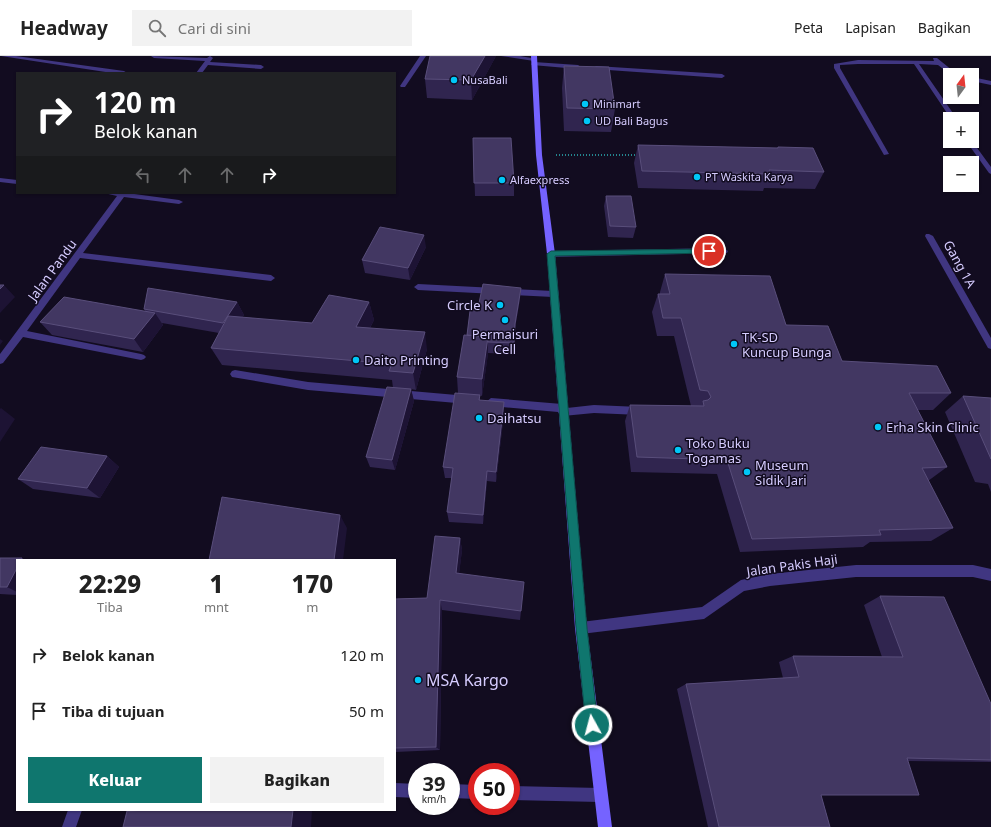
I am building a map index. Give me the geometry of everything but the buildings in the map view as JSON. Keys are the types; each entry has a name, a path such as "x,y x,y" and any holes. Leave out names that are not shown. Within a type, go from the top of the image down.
{"main road":[{"path":"534,60 539,155 551,254 562,410 581,628 604,827"}],"street":[{"path":"4,56 117,72"},
{"path":"154,56 208,60 261,67"},
{"path":"403,86 423,56"},
{"path":"504,56 534,60 722,76"},
{"path":"932,56 946,68"},
{"path":"200,72 208,60"},
{"path":"886,154 837,68 837,64 858,62 939,63"},
{"path":"915,62 949,112"},
{"path":"979,80 991,82"},
{"path":"974,148 991,172"},
{"path":"0,180 16,182"},
{"path":"122,194 179,202"},
{"name":"Jalan Pandu","path":"0,361 122,194"},
{"name":"Gang 1A","path":"929,236 991,346"},
{"path":"551,254 724,251"},
{"path":"78,255 270,278"},
{"path":"418,287 553,294"},
{"path":"21,332 141,357"},
{"path":"235,374 308,386 562,410 594,409 649,411"},
{"name":"Jalan Pakis Haji","path":"581,628 704,613 741,586 770,580 856,571 973,571 991,575"},
{"path":"396,790 408,790"},
{"path":"520,793 600,795"},
{"path":"69,827 75,811"}],"path":[{"path":"539,155 642,155"}],"place":[{"name":"NusaBali","path":"454,80"},
{"name":"Minimart","path":"585,104"},
{"name":"UD Bali Bagus","path":"587,121"},
{"name":"PT Waskita Karya","path":"697,177"},
{"name":"Alfaexpress","path":"502,180"},
{"name":"Circle K","path":"500,305"},
{"name":"Permaisuri Cell","path":"505,320"},
{"name":"TK-SD Kuncup Bunga","path":"734,344"},
{"name":"Daito Printing","path":"356,360"},
{"name":"Daihatsu","path":"479,418"},
{"name":"Erha Skin Clinic","path":"878,427"},
{"name":"Toko Buku Togamas","path":"678,450"},
{"name":"Museum Sidik Jari","path":"747,472"},
{"name":"MSA Kargo","path":"418,680"}],"route":[{"path":"592,725 581,628 553,294 551,254 709,251"}]}
